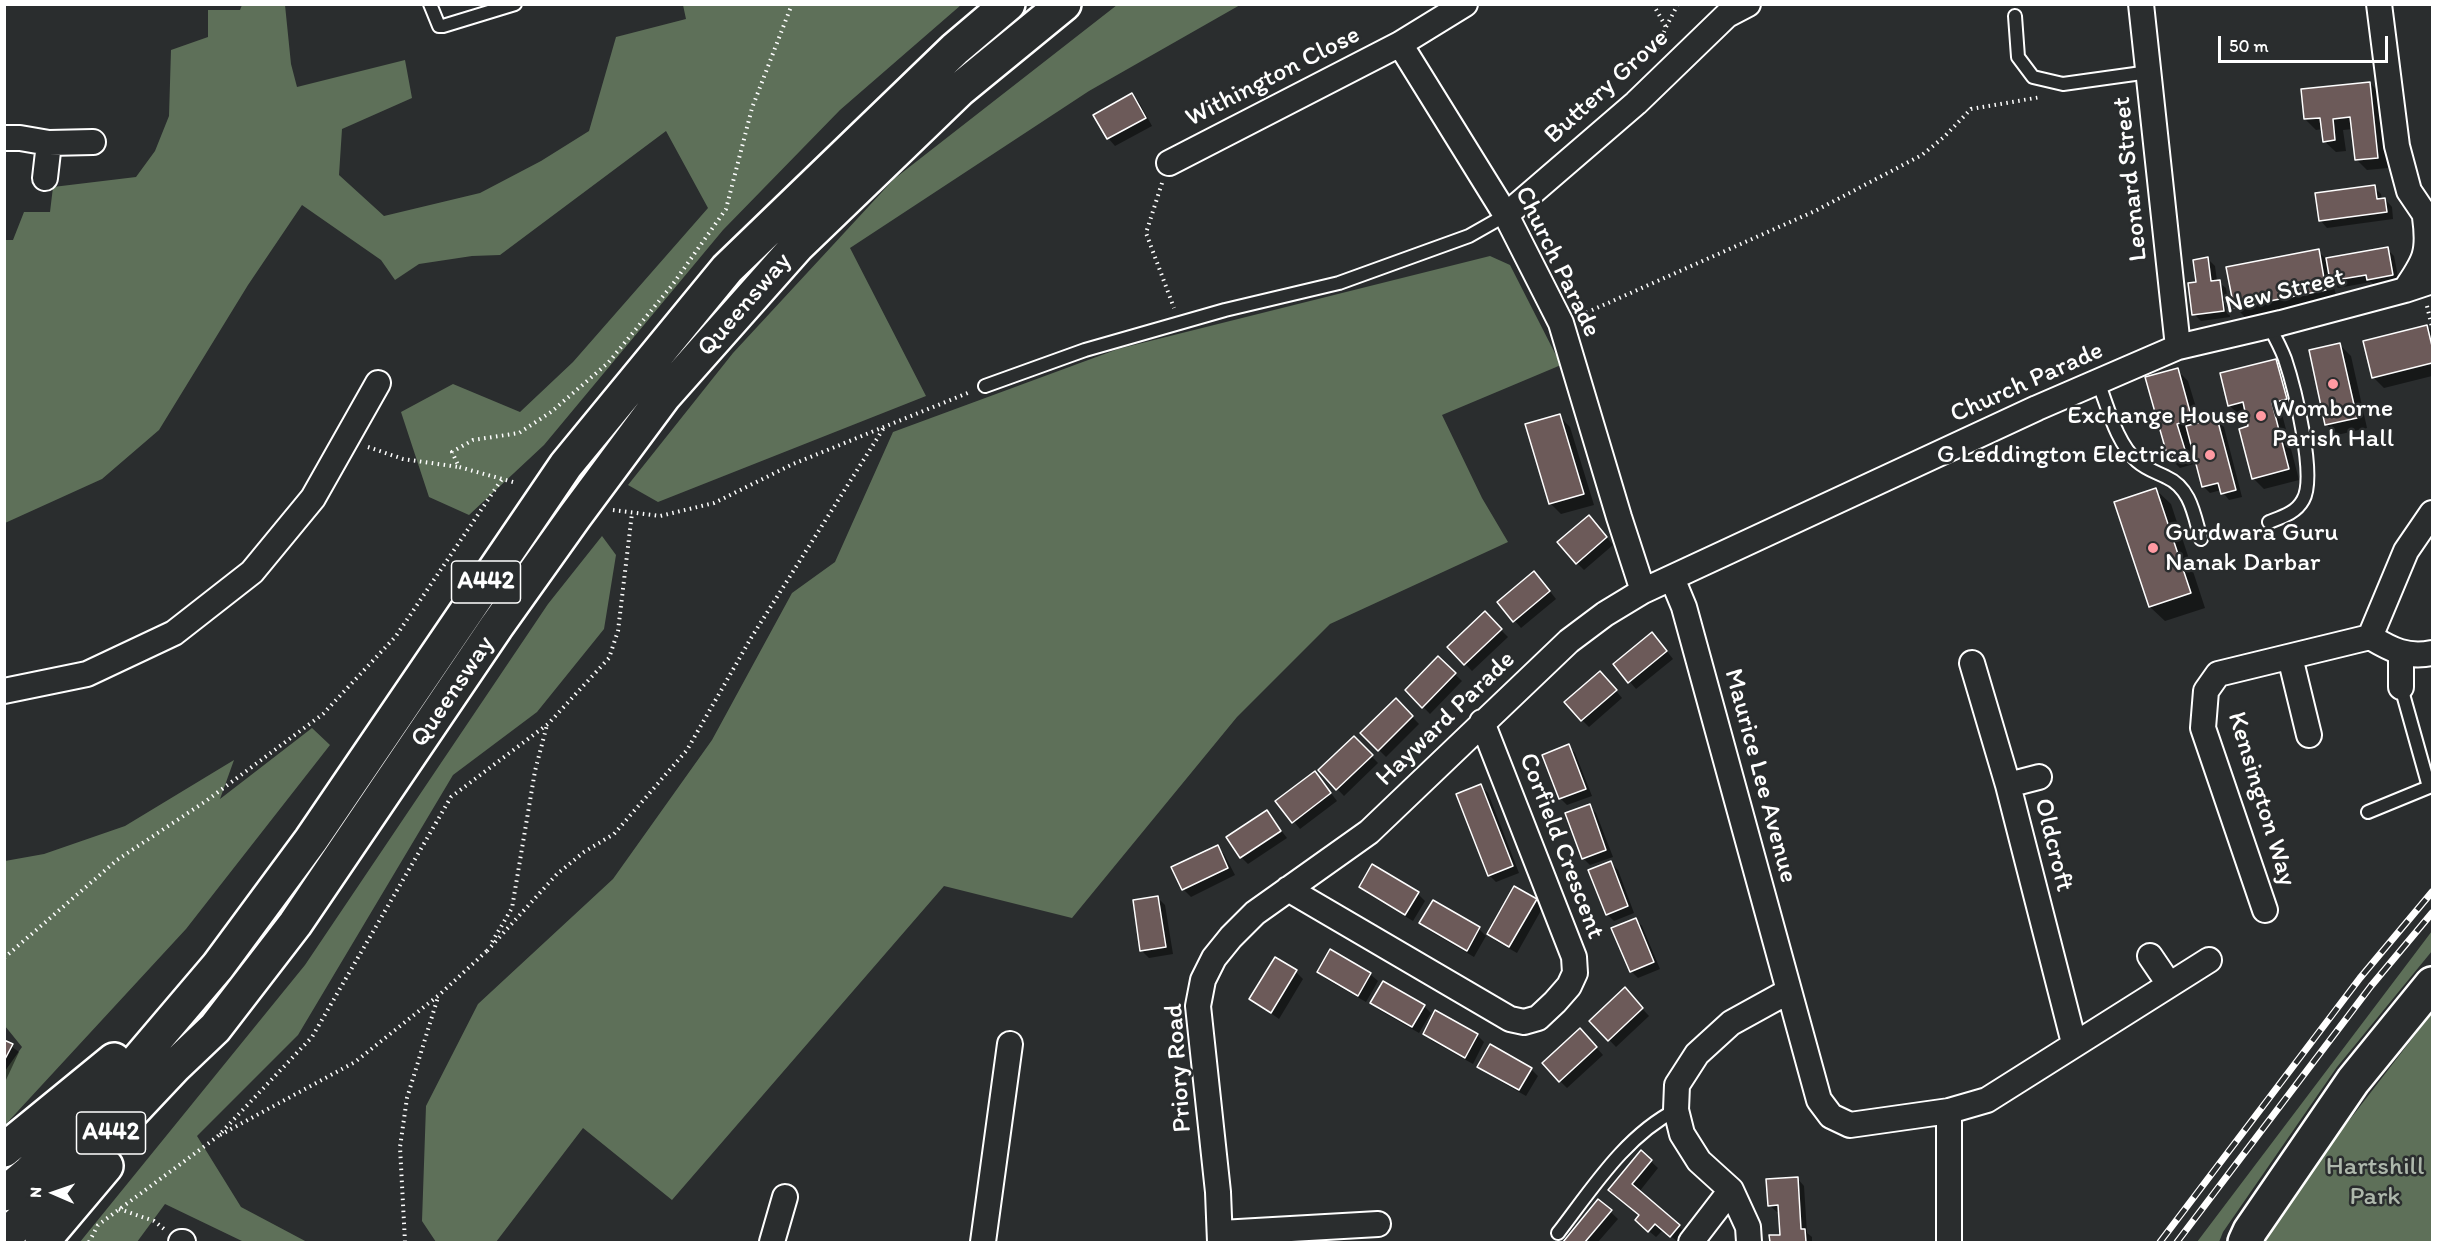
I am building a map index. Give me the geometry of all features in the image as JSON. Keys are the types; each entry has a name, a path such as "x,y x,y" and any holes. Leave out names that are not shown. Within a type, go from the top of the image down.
{"main road":[{"name":"Queensway","path":"4,1194 30,1172 116,1086 218,966 311,840 560,474 727,269 955,49 1008,4"},
{"name":"Queensway","path":"4,1237 76,1170 175,1066 215,1028 295,924 496,627 664,396 798,244 960,90 1064,4"},
{"name":"A442","path":"4,1150 103,1071 218,966"},
{"path":"2245,1242 2250,1231 2353,1081 2433,984"},
{"name":"A442","path":"42,1242 183,1074 215,1028"}],"street":[{"name":"Withington Close","path":"1168,163 1400,44 1465,4"},
{"name":"Buttery Grove","path":"1506,215 1636,103 1727,15 1748,4"},
{"name":"Leonard Street","path":"2141,4 2178,347"},
{"path":"2379,4 2397,146 2409,191 2429,221 2423,263 2405,290"},
{"name":"Church Parade","path":"1400,44 1506,215 1561,323 1643,591 2037,408 2178,347"},
{"path":"4,138 20,138 48,143 93,142"},
{"path":"45,178 48,143"},
{"name":"New Street","path":"2178,347 2269,326 2405,290 2433,280"},
{"path":"4,691 87,674 174,633 252,572 313,498 378,383"},
{"path":"2433,513 2406,551 2370,637 2401,654 2433,653"},
{"name":"Maurice Lee Avenue","path":"1672,578 1684,606 1789,991"},
{"name":"Hayward Parade","path":"1288,889 1369,832 1569,641 1605,614 1643,591"},
{"name":"Kensington Way","path":"2265,910 2203,728 2206,691 2218,674 2370,637"},
{"path":"2401,654 2401,687"},
{"path":"2290,657 2309,735"},
{"name":"Oldcroft","path":"1972,663 2008,785 2074,1043"},
{"name":"Corfield Crescent","path":"1288,889 1510,1019 1524,1022 1538,1018 1569,986 1575,973 1574,957 1482,722"},
{"path":"2008,785 2039,777"},
{"name":"Priory Road","path":"1220,1238 1218,1192 1198,1006 1203,980 1214,958 1231,937 1256,913 1288,889"},
{"path":"2150,956 2169,984"},
{"path":"1749,1242 1748,1227 1731,1190 1699,1161 1682,1134 1676,1110 1677,1085 1697,1054 1731,1023 1789,991 1819,1100 1831,1116 1850,1125 1949,1111 1987,1100 2074,1043 2209,960"},
{"path":"983,1242 1010,1044"},
{"path":"1949,1111 1949,1242"},
{"path":"1691,1242 1731,1190"},
{"path":"772,1242 785,1197"},
{"path":"1220,1238 1378,1224"}],"lane":[{"path":"430,4 439,26 515,4"},
{"path":"2015,16 2018,57 2033,77 2063,84 2149,72"},
{"path":"985,386 1085,350 1180,323 1339,283 1468,236 1506,215"},
{"path":"2269,326 2290,373 2308,470 2307,491 2302,503 2292,512 2269,522"},
{"path":"2098,382 2119,434 2129,452 2151,471 2185,489 2201,539"},
{"path":"2368,812 2429,787 2401,687"},
{"path":"1558,1233 1610,1166 1647,1126 1676,1110"}],"path":[{"path":"459,467 452,452 473,440 519,433 551,412 608,363 680,275 726,209 752,108 792,4"},
{"path":"1653,4 1666,27"},
{"path":"1561,323 1815,211 1922,155 1971,110 2052,96"},
{"path":"1168,163 1146,233 1180,323"},
{"path":"624,512 660,516 714,503 794,464 985,386"},
{"path":"88,1242 98,1225 217,1137 355,1062 439,995 488,951 557,874 584,852 614,834 687,750 751,638 885,426"},
{"path":"347,440 403,459 459,467 513,482"},
{"path":"4,958 117,860 206,801 323,714 396,636 502,479"},
{"path":"217,1137 312,1037 451,797 548,724 609,658 618,631 632,513"},
{"path":"488,951 512,908 536,771 548,724"},
{"path":"405,1242 400,1147 407,1098 439,995"},
{"path":"119,1209 154,1221 182,1242"}],"green space":[{"path":"242,5 285,5 291,64 297,87 405,60 412,98 342,129 339,175 384,216 480,193 541,161 589,131 616,37 686,19 683,5 961,5 840,110 723,230 544,445 469,515 429,497 401,412 453,384 520,412 573,362 708,208 666,131 500,255 472,256 419,264 395,280 381,260 302,205 248,285 159,430 102,479 5,523 5,240 13,240 24,212 50,212 53,187 136,177 155,151 169,116 171,50 208,37 208,10 240,10"},
{"path":"1117,5 1240,5 1089,91 850,248 926,396 658,502 628,485 733,353 894,179"},
{"path":"1490,256 1510,265 1561,365 1442,415 1482,498 1508,542 1330,624 1237,717 1072,918 944,886 672,1200 583,1128 496,1242 436,1242 422,1221 426,1106 478,1004 613,879 712,740 792,593 835,562 893,432 1118,349"},
{"path":"602,536 616,555 604,629 537,712 453,775 298,1035 197,1136 241,1207 307,1242 244,1242 165,1204 137,1242 80,1242 305,965 548,604"},
{"path":"312,728 330,745 186,929 5,1125 5,1071 22,1047 5,1026 5,861 44,854 125,826 234,760 220,799"},
{"path":"2432,931 2432,951 2337,1067 2223,1232 2219,1242 2197,1242"},
{"name":"Hartshill Park","path":"2432,1013 2432,1242 2265,1242 2293,1193"}],"building":[{"path":"2370,82 2378,158 2355,160 2350,117 2333,119 2335,140 2323,142 2320,118 2304,119 2301,89"},
{"path":"1132,93 1146,118 1107,139 1093,115"},
{"path":"2375,185 2377,199 2385,198 2387,212 2319,221 2315,193"},
{"path":"2388,247 2393,275 2367,280 2366,275 2330,281 2326,258"},
{"path":"2319,249 2326,290 2234,308 2226,267"},
{"path":"2208,257 2211,281 2220,280 2224,311 2192,315 2188,283 2196,282 2193,260"},
{"path":"2427,325 2432,346 2432,363 2372,378 2363,341"},
{"name":"Womborne Parish Hall","path":"2340,343 2357,418 2325,425 2309,350"},
{"name":"Exchange House","path":"2276,359 2287,399 2272,403 2289,469 2252,479 2239,429 2248,426 2243,402 2228,406 2220,373"},
{"path":"2178,368 2192,419 2177,424 2186,453 2168,458 2145,377"},
{"path":"1560,414 1584,494 1549,504 1525,424"},
{"name":"G Leddington Electrical","path":"2217,418 2236,490 2221,494 2218,483 2202,487 2186,426"},
{"name":"Gurdwara Guru Nanak Darbar","path":"2156,488 2191,593 2149,607 2114,502"},
{"path":"1589,515 1607,537 1576,564 1557,542"},
{"path":"1534,571 1550,591 1513,622 1497,602"},
{"path":"1485,611 1502,629 1464,665 1447,647"},
{"path":"1652,632 1667,651 1628,683 1613,664"},
{"path":"1438,656 1456,673 1422,708 1405,690"},
{"path":"1600,671 1617,690 1581,721 1564,702"},
{"path":"1396,698 1413,716 1378,751 1360,733"},
{"path":"1354,736 1373,755 1336,790 1318,770"},
{"path":"1569,744 1586,789 1559,799 1542,755"},
{"path":"1315,771 1331,793 1292,823 1275,801"},
{"path":"1481,784 1513,866 1488,876 1456,794"},
{"path":"1590,804 1606,850 1582,859 1565,813"},
{"path":"1267,810 1281,831 1240,858 1226,837"},
{"path":"1218,845 1228,868 1182,890 1171,867"},
{"path":"1611,861 1628,906 1606,915 1588,870"},
{"path":"1372,864 1419,892 1405,915 1359,887"},
{"path":"1514,886 1537,899 1509,947 1487,934"},
{"path":"1158,896 1166,947 1140,951 1133,900"},
{"path":"1433,900 1480,927 1467,951 1419,923"},
{"path":"1636,918 1654,962 1630,972 1611,928"},
{"path":"1330,949 1371,973 1358,996 1317,972"},
{"path":"1275,957 1297,970 1271,1013 1249,999"},
{"path":"1383,981 1425,1005 1412,1027 1370,1003"},
{"path":"1625,987 1643,1008 1608,1041 1589,1021"},
{"path":"1435,1010 1478,1034 1465,1058 1423,1034"},
{"path":"1580,1028 1597,1047 1559,1082 1542,1063"},
{"path":"4,1040 13,1044 4,1061"},
{"path":"1490,1044 1532,1068 1519,1090 1477,1067"},
{"path":"1641,1150 1652,1160 1632,1184 1680,1225 1670,1237 1655,1224 1648,1232 1635,1220 1639,1215 1608,1190"},
{"path":"1798,1177 1801,1229 1805,1229 1806,1242 1770,1242 1769,1235 1780,1235 1778,1205 1768,1206 1766,1179"},
{"path":"1598,1199 1612,1210 1585,1242 1563,1242"}],"railway":[{"path":"2160,1242 2360,978 2432,892"},
{"path":"2177,1242 2371,986 2432,913"}],"place":[{"name":"Womborne Parish Hall","path":"2333,384"},
{"name":"Exchange House","path":"2261,416"},
{"name":"G Leddington Electrical","path":"2210,455"},
{"name":"Gurdwara Guru Nanak Darbar","path":"2153,548"}]}
